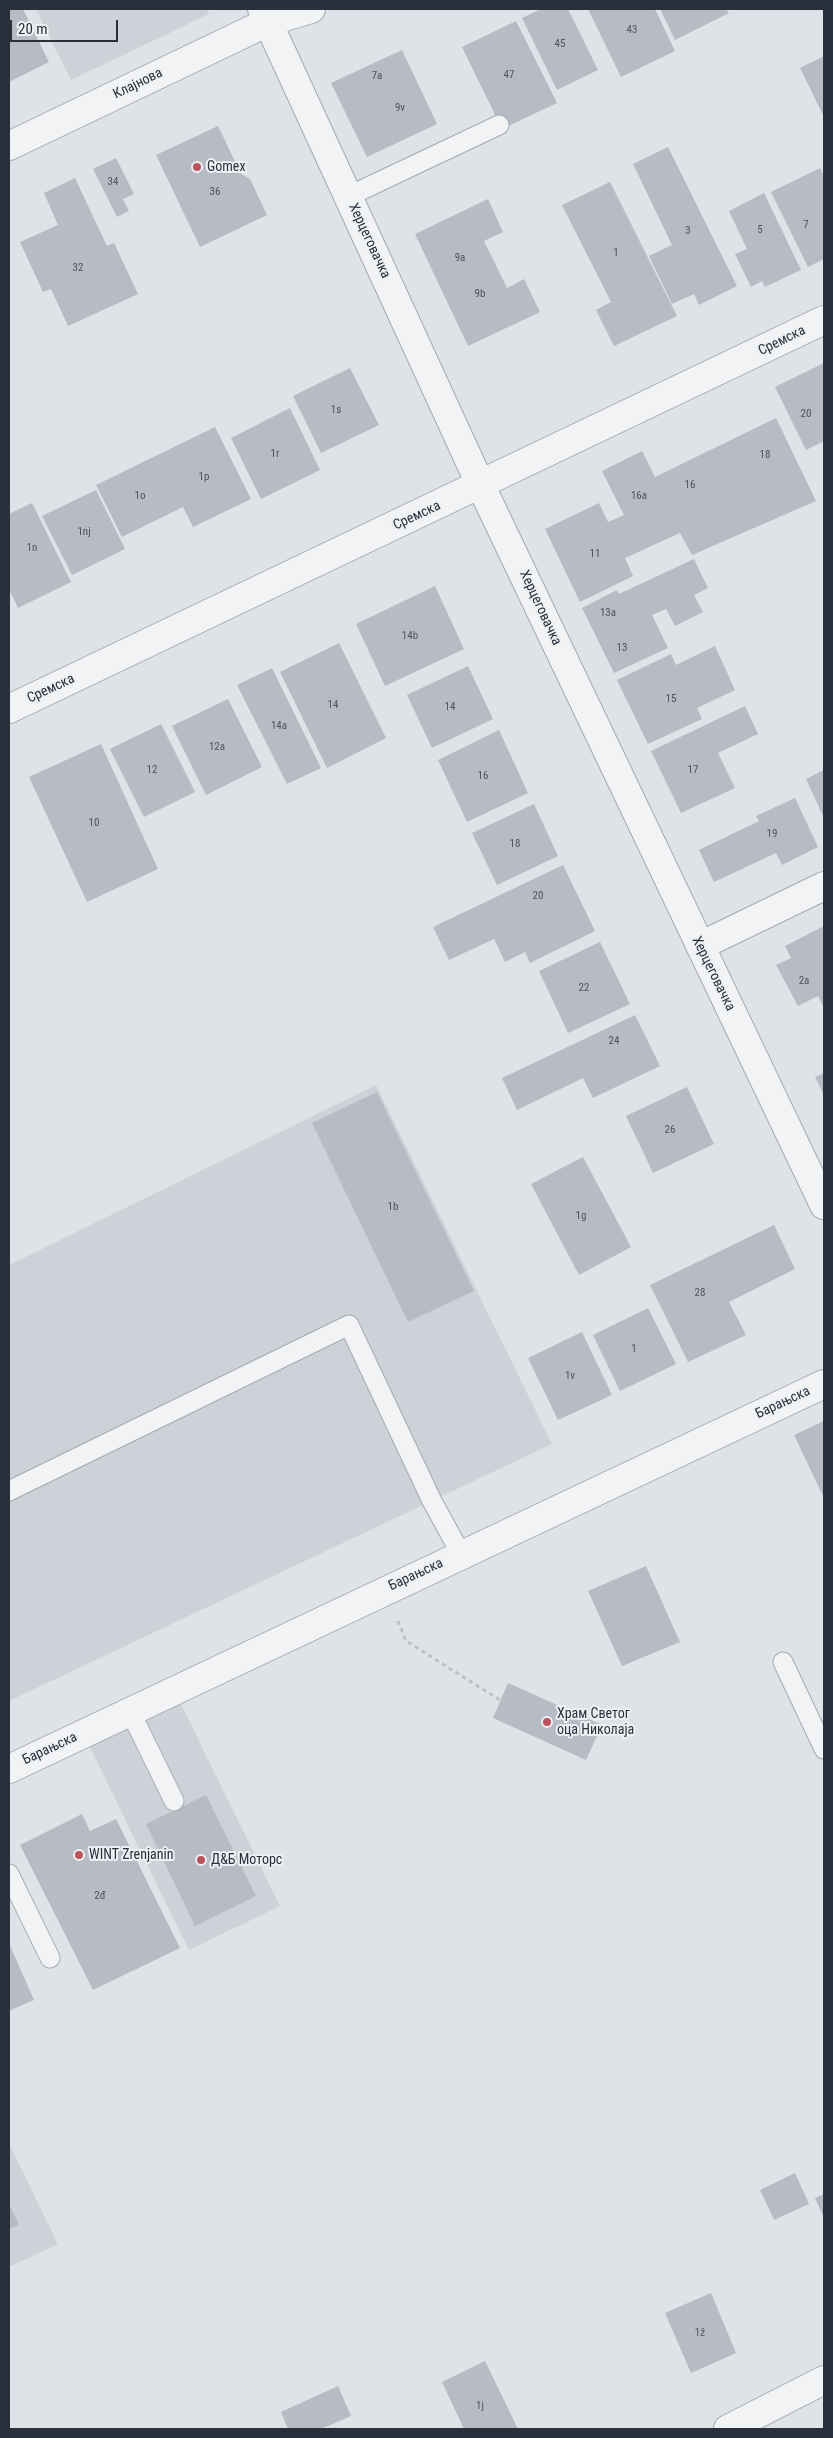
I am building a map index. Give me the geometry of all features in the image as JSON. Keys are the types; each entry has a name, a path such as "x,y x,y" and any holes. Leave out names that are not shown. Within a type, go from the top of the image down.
{"street":[{"name":"Клајнова","path":"9,146 265,15 311,9"},
{"name":"Херцеговачка","path":"265,15 481,486 824,1205"},
{"name":"Сремска","path":"9,710 481,486 824,320"},
{"path":"700,946 824,886"},
{"name":"Барањска","path":"9,1769 384,1590 824,1384"},
{"path":"728,2429 824,2380"}],"lane":[{"path":"349,196 499,125"},
{"path":"9,1491 349,1325 432,1501 462,1554"},
{"path":"783,1662 824,1749"},
{"path":"130,1711 174,1801"},
{"path":"9,1874 50,1958"}],"path":[{"path":"384,1590 406,1641 500,1700"}],"shaded area":[{"path":"36,9 207,9 209,14 71,80"},
{"path":"376,1085 552,1444 9,1701 9,1265"},
{"path":"174,1690 280,1906 189,1950 83,1733"},
{"path":"9,2144 58,2244 9,2267"}],"building":[{"path":"9,9 23,9 49,62 9,82"},
{"path":"541,9 568,9 598,70 557,90 522,18"},
{"path":"588,9 655,9 675,51 621,77"},
{"path":"660,9 726,9 729,13 675,40"},
{"path":"516,21 557,103 502,129 462,47"},
{"path":"402,50 437,124 367,157 331,83"},
{"path":"824,56 824,117 800,68"},
{"path":"218,126 241,174 250,179 267,215 200,247 156,155"},
{"path":"668,147 737,286 699,305 694,294 672,304 649,256 672,245 633,164"},
{"path":"116,158 134,194 123,199 129,211 117,217 93,169"},
{"path":"820,168 824,176 824,259 808,267 771,192"},
{"path":"75,178 107,246 114,243 138,294 68,326 51,289 43,292 20,242 58,225 44,193"},
{"path":"610,182 677,316 614,346 596,310 611,302 562,205"},
{"path":"764,193 801,270 765,287 762,281 751,287 735,254 747,249 729,211"},
{"path":"488,199 503,232 484,241 507,288 524,279 540,312 468,346 415,234"},
{"path":"824,363 824,441 806,450 775,387"},
{"path":"350,368 379,425 321,453 293,396"},
{"path":"290,408 320,470 261,499 231,438"},
{"path":"776,418 816,501 692,555 680,533 625,558 633,576 580,602 545,529 599,503 608,522 624,515 602,471 642,451 655,477"},
{"path":"215,427 251,499 193,527 183,507 122,537 96,485"},
{"path":"96,490 125,549 72,575 42,516"},
{"path":"32,503 71,582 18,608 9,589 9,514"},
{"path":"694,559 708,588 694,595 703,612 675,626 666,609 652,615 668,648 614,673 582,608 617,590 619,594"},
{"path":"435,586 464,649 385,686 356,624"},
{"path":"339,643 386,738 327,768 280,672"},
{"path":"715,646 735,690 697,708 702,719 648,744 617,680 671,654 676,665"},
{"path":"468,666 493,719 432,748 407,695"},
{"path":"272,668 321,768 287,784 237,685"},
{"path":"228,699 262,767 206,795 172,726"},
{"path":"745,706 758,734 718,753 735,788 681,813 651,751"},
{"path":"161,724 195,792 144,817 110,749"},
{"path":"499,730 528,793 467,822 438,760"},
{"path":"101,744 158,869 87,902 29,777"},
{"path":"824,770 824,818 806,779"},
{"path":"795,798 818,847 782,865 776,853 714,882 699,850 759,821 756,816"},
{"path":"534,804 558,856 497,885 472,833"},
{"path":"563,865 595,931 530,963 525,952 505,962 494,939 449,960 433,927"},
{"path":"824,926 824,1008 818,996 798,1006 776,965 791,958 785,946"},
{"path":"600,942 630,1004 568,1033 539,971"},
{"path":"635,1015 660,1066 593,1098 583,1078 517,1110 502,1078"},
{"path":"824,1073 824,1095 815,1077"},
{"path":"687,1087 714,1144 653,1173 626,1116"},
{"path":"377,1092 474,1291 408,1322 312,1123"},
{"path":"583,1157 631,1247 579,1275 531,1184"},
{"path":"774,1225 795,1269 729,1302 746,1335 688,1362 650,1285"},
{"path":"648,1308 676,1364 620,1391 593,1335"},
{"path":"582,1332 612,1395 558,1420 528,1358"},
{"path":"824,1421 824,1498 794,1435"},
{"path":"646,1566 680,1642 622,1666 588,1591"},
{"name":"Храм Светог оца Николаја","path":"508,1683 602,1725 586,1760 493,1718"},
{"name":"Д&Б Моторс","path":"206,1795 256,1896 195,1926 146,1824"},
{"path":"82,1814 90,1831 116,1819 180,1948 93,1990 20,1845"},
{"path":"9,1943 34,2000 9,2011"},
{"path":"795,2173 809,2204 774,2220 760,2190"},
{"path":"824,2194 824,2218 815,2198"},
{"path":"9,2204 19,2225 9,2229"},
{"path":"711,2293 736,2353 691,2373 665,2313"},
{"path":"485,2361 518,2429 464,2429 442,2382"},
{"path":"338,2386 351,2416 321,2429 288,2429 281,2412"}],"place":[{"name":"Gomex","path":"197,167"},
{"name":"Храм Светог оца Николаја","path":"547,1722"},
{"name":"WINT Zrenjanin","path":"79,1855"},
{"name":"Д&Б Моторс","path":"201,1860"}]}
